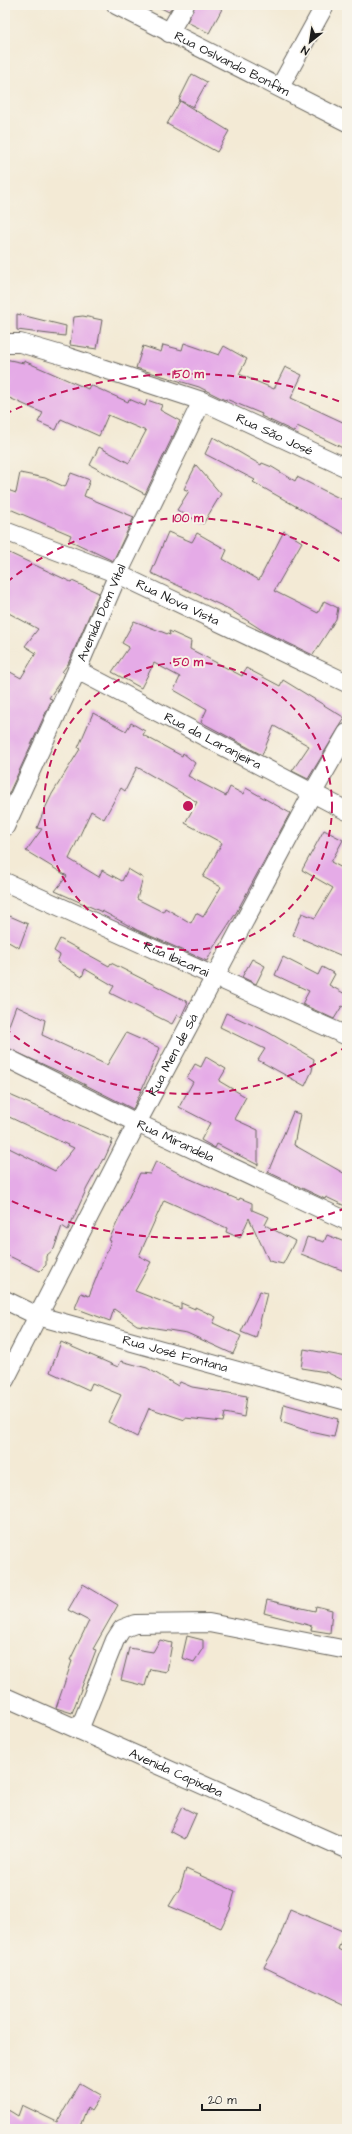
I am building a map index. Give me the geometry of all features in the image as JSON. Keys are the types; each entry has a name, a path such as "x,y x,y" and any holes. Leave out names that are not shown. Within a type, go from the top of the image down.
{"street":[{"name":"Rua Oslvando Bonfim","path":"116,5 347,122"},
{"path":"169,33 185,5"},
{"path":"280,87 325,5"},
{"name":"Rua São José","path":"5,343 20,343 68,357 202,401 347,468"},
{"name":"Avenida Dom Vital","path":"5,827 77,670 118,574 202,401"},
{"name":"Rua Nova Vista","path":"5,531 118,574 347,683"},
{"name":"Rua da Laranjeira","path":"77,670 347,811"},
{"name":"Rua Men de Sá","path":"5,1380 215,976 313,792 347,733"},
{"name":"Rua Ibicarai","path":"5,882 347,1036"},
{"name":"Rua Mirandela","path":"5,1057 138,1123 347,1221"},
{"name":"Rua José Fontana","path":"5,1300 38,1316 347,1401"},
{"path":"79,1730 115,1640 122,1629 135,1624 209,1623 347,1650"},
{"name":"Avenida Capixaba","path":"5,1697 347,1849"}],"building":[{"path":"155,5 173,5 169,12"},
{"path":"195,5 213,5 222,9 209,33 187,22"},
{"path":"192,74 207,82 193,107 179,100"},
{"path":"180,101 229,131 217,152 167,124"},
{"path":"17,314 66,326 65,336 17,330"},
{"path":"83,316 102,320 97,349 70,345 74,317"},
{"path":"184,343 219,355 224,346 247,359 239,374 274,389 285,367 302,375 291,398 347,424 347,450 297,426 295,432 261,416 262,414 226,399 225,400 199,387 136,368 143,346 161,352 163,345 182,350"},
{"path":"5,359 24,363 24,361 88,389 90,385 128,402 129,399 145,406 147,400 162,405 160,410 180,421 173,437 171,436 172,438 145,494 90,465 99,447 129,463 146,431 108,415 99,436 61,419 56,430 38,422 43,413 5,396"},
{"path":"213,437 261,465 262,463 272,467 295,481 297,477 347,502 347,535 253,482 255,480 205,454"},
{"path":"196,465 221,494 203,524 177,510 189,491 184,489"},
{"path":"20,473 45,478 65,487 71,473 90,480 84,496 134,517 113,561 69,540 71,535 5,507 5,489 16,493"},
{"path":"284,531 302,542 274,591 318,613 324,601 338,608 336,619 313,655 265,632 229,609 151,573 168,532 192,542 197,533 227,550 223,559 259,580"},
{"path":"5,551 71,582 72,581 99,593 68,664 62,672 64,673 61,680 49,698 52,699 5,802 5,669 21,678 36,653 25,646 38,629 5,611"},
{"path":"134,621 170,635 169,631 191,641 190,649 242,676 246,668 280,686 283,680 345,718 308,779 292,771 309,746 274,726 262,755 201,722 207,709 174,690 180,677 154,663 141,688 112,672 129,647 122,643"},
{"path":"93,713 126,731 131,723 145,731 143,735 182,756 183,753 195,763 188,776 226,796 230,787 243,794 246,788 290,813 236,913 211,951 207,961 137,930 102,911 55,891 67,876 26,851 42,829 37,828 43,813 52,794 80,749 78,748","holes":["137,767 197,802 185,823 222,843 203,877 221,887 203,917 196,913 191,923 165,908 163,912 137,899 143,878 128,869 122,881 102,870 99,877 69,859 91,811 104,819 121,788 125,791"]},
{"path":"324,830 343,840 331,862 344,869 347,863 347,958 293,935 302,913 315,918 333,888 302,870"},
{"path":"5,914 28,924 19,948 5,940"},
{"path":"60,939 109,966 111,963 188,1002 181,1017 177,1015 172,1024 110,993 114,986 85,969 82,977 57,962 60,955 54,951"},
{"path":"283,957 318,975 322,967 335,974 329,985 347,995 347,1008 342,1006 334,1019 302,1004 309,991 275,975"},
{"path":"252,959 265,966 256,984 242,977"},
{"path":"16,1006 45,1020 42,1035 107,1065 126,1033 160,1048 133,1109 62,1073 5,1047 5,1036"},
{"path":"226,1013 266,1031 314,1059 312,1071 305,1086 258,1060 265,1049 220,1027"},
{"path":"206,1057 226,1069 219,1081 246,1097 234,1119 258,1130 258,1165 217,1144 215,1148 201,1140 210,1123 179,1107 193,1082 187,1078 195,1064 201,1067"},
{"path":"5,1093 113,1140 104,1160 103,1159 87,1188 68,1230 62,1226 54,1249 46,1256 46,1265 40,1271 5,1254 5,1146 55,1171 74,1148 5,1115"},
{"path":"293,1112 300,1114 294,1145 347,1175 347,1207 326,1197 325,1199 268,1172"},
{"path":"156,1161 188,1178 239,1200 240,1198 252,1203 252,1210 269,1217 265,1225 295,1241 283,1264 269,1261 249,1218 240,1238 226,1232 227,1228 164,1200 139,1256 151,1262 135,1291 181,1309 181,1303 195,1309 195,1307 216,1317 213,1323 241,1336 233,1354 187,1333 137,1325 114,1309 110,1321 75,1308 81,1293 89,1296 111,1241 109,1240 140,1173 150,1174"},
{"path":"327,1235 347,1243 347,1272 301,1254 307,1237 324,1242"},
{"path":"260,1291 267,1293 256,1338 241,1332"},
{"path":"61,1342 118,1367 121,1361 147,1368 178,1386 180,1382 192,1387 247,1396 244,1417 225,1413 223,1422 185,1418 185,1420 149,1408 137,1437 108,1422 121,1395 92,1383 89,1390 50,1372"},
{"path":"304,1349 347,1357 347,1382 326,1372 301,1368"},
{"path":"284,1404 338,1419 334,1437 311,1432 281,1422"},
{"path":"83,1584 118,1605 93,1649 96,1650 72,1713 56,1708 72,1661 70,1660 89,1621 68,1610"},
{"path":"267,1600 315,1611 316,1606 332,1610 330,1633 311,1630 312,1626 264,1613"},
{"path":"187,1636 203,1640 203,1648 194,1662 182,1658"},
{"path":"160,1640 172,1643 167,1672 150,1669 145,1686 121,1680 129,1648 153,1652"},
{"path":"182,1807 196,1814 185,1839 170,1831"},
{"path":"186,1869 235,1891 230,1910 221,1928 169,1906 180,1888"},
{"path":"290,1909 345,1932 338,1949 347,1954 347,2007 264,1967 278,1942"},
{"path":"80,2083 101,2095 91,2111 87,2108 79,2129 5,2129 5,2108 18,2116 22,2105 57,2122"}]}
